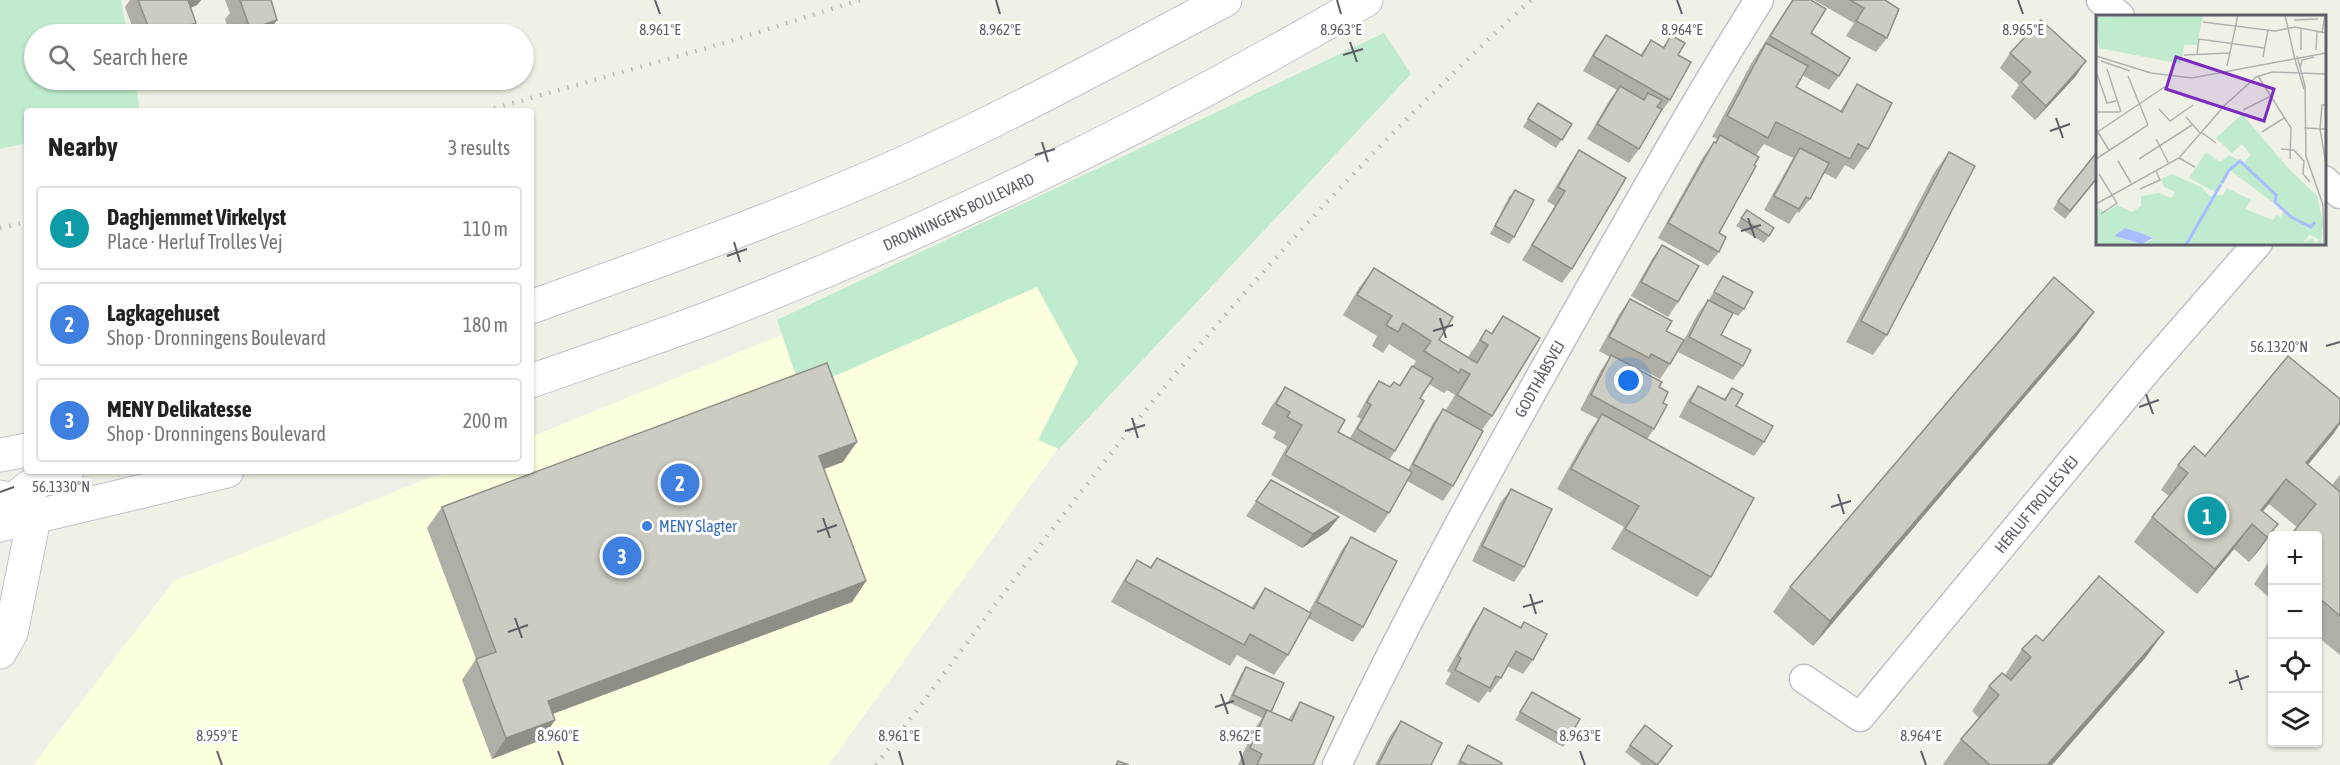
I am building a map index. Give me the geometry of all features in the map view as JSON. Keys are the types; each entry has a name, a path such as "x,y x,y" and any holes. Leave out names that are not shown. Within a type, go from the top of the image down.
{"main road":[{"path":"534,305 699,246 868,179 1041,97 1225,0"},
{"name":"DRONNINGENS BOULEVARD","path":"534,380 726,311 916,231 1081,155 1270,56 1366,0"},
{"path":"0,455 24,451"},
{"path":"0,652 11,633 9,512 27,487 60,474"},
{"path":"9,512 212,474"}],"street":[{"name":"GODTHÅBSVEJ","path":"1337,765 1378,679 1531,394 1709,79 1759,0"},
{"path":"2101,0 2119,15"},
{"path":"2325,181 2340,194"},
{"name":"HERLUF TROLLES VEJ","path":"1803,679 1860,717 2148,369 2258,244"}],"shaded area":[{"path":"0,0 121,0 125,24 24,24 24,90 137,90 140,108 24,108 24,144 0,149"},
{"path":"1384,33 1411,74 1059,449 1038,440 1078,362 1037,287 801,391 777,320"},
{"path":"1038,231 1109,378 828,765 33,765 174,581 439,474 534,474 534,436"}],"building":[{"path":"138,0 188,0 196,23 193,24 147,24"},
{"path":"240,0 271,0 277,20 265,24 248,24"},
{"path":"1793,0 1811,0 1826,9 1811,33 1850,58 1839,76 1770,36"},
{"path":"1850,0 1885,0 1899,9 1887,38 1856,21 1864,8"},
{"path":"2041,20 2086,61 2046,106 2021,82 2031,72 2010,53"},
{"path":"1606,35 1642,56 1651,40 1664,48 1671,35 1685,43 1678,55 1691,62 1670,100 1593,56"},
{"path":"1766,43 1808,66 1796,87 1842,112 1857,84 1892,103 1868,149 1858,144 1850,159 1776,122 1768,138 1727,116"},
{"path":"1620,86 1644,100 1648,93 1662,100 1657,107 1662,109 1639,149 1597,124"},
{"path":"1538,103 1572,124 1562,140 1528,119"},
{"path":"1720,135 1759,157 1719,233 1726,237 1719,252 1668,223"},
{"path":"1800,148 1829,163 1810,199 1806,197 1799,209 1774,196"},
{"path":"1579,150 1626,178 1572,269 1532,245 1565,191 1558,187"},
{"path":"1949,152 1975,166 1887,335 1861,321"},
{"path":"2096,153 2096,179 2070,211 2058,201"},
{"path":"1515,190 1534,200 1514,237 1495,226"},
{"path":"1747,210 1774,228 1769,236 1741,218"},
{"path":"1662,245 1699,266 1678,302 1641,282"},
{"path":"1374,268 1453,317 1439,340 1477,363 1488,345 1480,340 1486,330 1492,334 1503,316 1540,338 1492,416 1457,395 1470,374 1461,369 1459,373 1424,351 1431,341 1403,323 1398,332 1386,325 1392,316 1357,295"},
{"path":"1723,276 1753,292 1744,309 1714,292"},
{"path":"2054,277 2094,312 1830,621 1790,587"},
{"path":"1630,299 1672,321 1666,331 1684,340 1670,364 1651,354 1649,358 1609,337"},
{"path":"1708,300 1733,313 1721,335 1751,350 1743,366 1689,337"},
{"path":"1611,355 1662,382 1659,387 1668,392 1663,403 1667,405 1654,429 1591,395"},
{"path":"2288,356 2340,399 2340,422 2306,463 2340,492 2340,616 2322,600 2322,531 2294,531 2316,504 2286,479 2261,510 2278,524 2272,531 2268,531 2267,537 2252,524 2215,569 2152,517 2188,473 2178,465 2194,446 2205,456"},
{"path":"827,363 857,442 819,456 866,581 548,701 555,720 506,738 476,659 496,652 442,507"},
{"path":"1412,366 1433,378 1420,398 1424,401 1395,451 1357,429 1371,405 1367,402 1379,381 1390,387 1394,382 1400,386"},
{"path":"1698,386 1725,400 1732,388 1743,394 1736,406 1773,426 1764,442 1690,402"},
{"path":"1285,387 1345,420 1338,432 1412,472 1389,513 1285,455 1302,425 1287,417 1290,412 1276,404"},
{"path":"1443,409 1483,431 1453,486 1413,464"},
{"path":"1602,414 1754,498 1711,577 1625,529 1639,506 1571,469"},
{"path":"1271,480 1339,517 1313,534 1256,501"},
{"path":"1511,489 1552,509 1524,567 1482,546"},
{"path":"1351,537 1397,561 1363,627 1317,602"},
{"path":"1157,558 1254,609 1265,588 1311,613 1288,655 1250,634 1244,645 1125,581 1137,560 1151,568"},
{"path":"2099,576 2164,632 2047,765 1990,765 1961,739 1999,695 1989,686 2002,673 2011,680 2031,657 2022,649 2036,635 2043,641"},
{"path":"1484,608 1521,628 1524,622 1547,634 1533,660 1516,651 1501,678 1496,676 1490,688 1455,670 1461,658 1458,656"},
{"path":"1246,667 1284,683 1271,712 1233,695"},
{"path":"1532,692 1580,719 1568,739 1520,712"},
{"path":"1300,702 1334,717 1313,765 1257,765 1262,754 1250,748 1267,710 1292,721"},
{"path":"1401,721 1442,743 1431,765 1378,765"},
{"path":"1645,725 1672,746 1657,765 1630,745"},
{"path":"1468,745 1502,763 1501,765 1467,765 1460,761"},
{"path":"1118,761 1129,765 1116,765"}],"railway":[{"path":"496,108 721,44 860,0"},
{"path":"876,765 1077,497 1204,340 1362,165 1445,81 1531,0"},
{"path":"0,228 24,223"}],"place":[{"name":"Lagkagehuset","path":"680,483"},
{"name":"Daghjemmet Virkelyst","path":"2207,516"},
{"name":"MENY Slagter","path":"647,526"},
{"name":"MENY Delikatesse","path":"622,556"}]}
